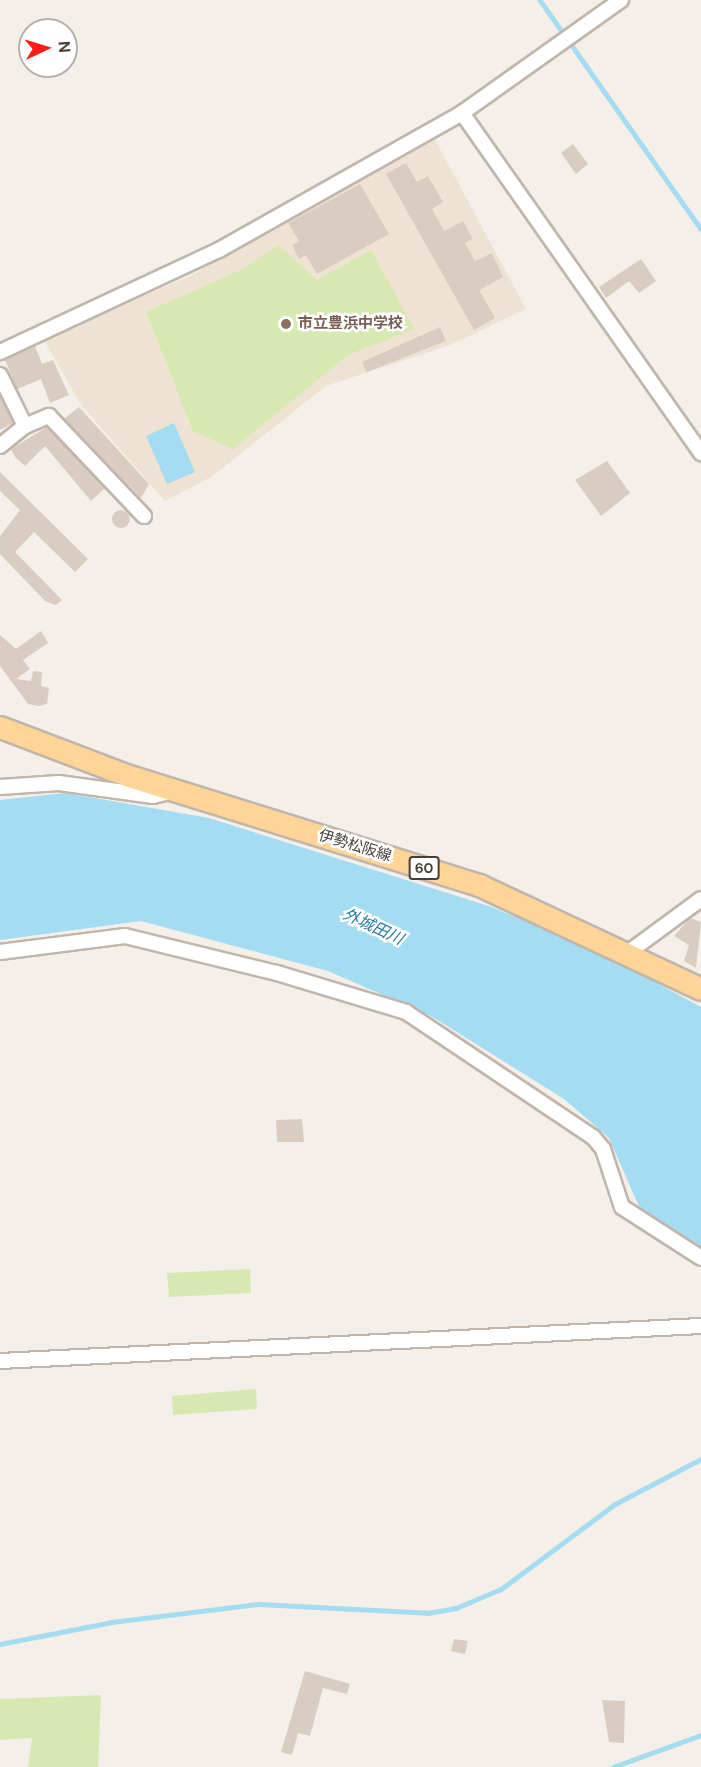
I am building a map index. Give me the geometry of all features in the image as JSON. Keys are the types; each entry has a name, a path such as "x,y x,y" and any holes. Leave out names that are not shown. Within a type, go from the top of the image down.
{"main road":[{"name":"伊勢松阪線","path":"0,727 175,791 479,885 629,952 701,989"}],"street":[{"path":"0,352 219,250 462,113 621,0"},
{"path":"462,113 701,453"},
{"path":"0,375 24,426"},
{"path":"0,446 24,426 50,416 144,516"},
{"path":"0,787 59,783 153,796 175,791"},
{"path":"629,952 701,899"},
{"path":"0,952 125,936 277,973 406,1012 593,1137 603,1149 621,1207 701,1258"},
{"path":"0,1361 701,1326"}],"shaded area":[{"name":"市立豊浜中学校","path":"433,136 526,309 450,345 326,386 211,477 165,501 81,405 44,340 192,275"}],"green space":[{"path":"278,245 317,280 371,250 414,329 348,355 233,449 193,431 146,312 245,268"},
{"path":"250,1269 251,1293 169,1297 167,1273"},
{"path":"256,1389 257,1409 173,1415 172,1396"},
{"path":"101,1695 98,1767 28,1767 32,1738 0,1740 0,1699"}],"water":[{"path":"174,423 195,472 167,484 146,436"},
{"name":"外城田川","path":"66,793 209,818 492,907 607,956 701,1007 701,1247 641,1211 609,1138 564,1099 431,1016 328,971 141,921 0,940 0,800"}],"building":[{"path":"573,144 588,164 576,174 561,153"},
{"path":"406,163 417,182 428,176 443,202 432,209 444,231 463,221 473,239 465,243 475,261 492,253 503,277 479,290 495,318 474,330 386,174"},
{"path":"360,184 389,234 317,274 306,255 299,259 292,245 299,241 288,223"},
{"path":"641,259 656,281 639,293 629,281 606,298 599,287"},
{"path":"440,327 446,341 367,372 362,362"},
{"path":"35,346 42,364 53,360 69,395 50,403 41,379 17,389 5,360"},
{"path":"0,395 13,423 0,430"},
{"path":"79,407 149,484 141,498 64,419"},
{"path":"47,427 105,488 91,501 45,446 25,466 15,457 11,449"},
{"path":"607,461 630,493 601,516 575,480"},
{"path":"0,472 88,559 75,572 34,532 15,552 62,600 56,605 45,601 0,554 0,536 20,510 0,491"},
{"path":"117,510 125,510 130,515 128,526 117,528 112,523 112,515"},
{"path":"41,631 48,643 23,660 30,669 16,679 31,681 33,671 42,672 41,686 49,688 47,704 39,706 28,704 0,666 0,635 16,649"},
{"path":"690,918 701,922 696,968 684,961 689,945 674,936"},
{"path":"302,1119 304,1142 277,1142 276,1120"},
{"path":"454,1639 468,1641 465,1654 451,1651"},
{"path":"305,1671 350,1684 347,1694 323,1688 310,1736 298,1733 292,1755 281,1752"},
{"path":"602,1700 625,1701 624,1743 609,1742"}],"waterway":[{"path":"540,0 701,229"},
{"path":"0,1644 112,1622 259,1604 428,1613 456,1608 501,1589 615,1504 701,1459"},
{"path":"613,1767 701,1735"}],"place":[{"name":"市立豊浜中学校","path":"286,324"}]}
